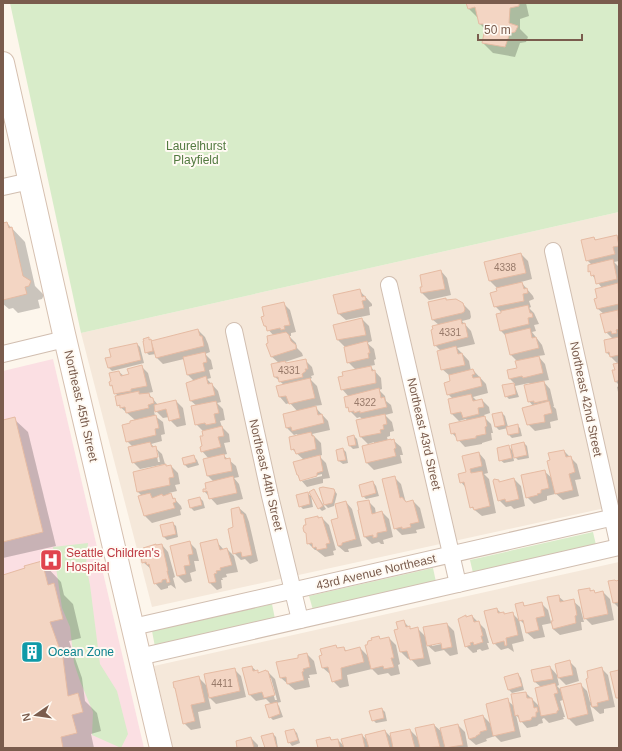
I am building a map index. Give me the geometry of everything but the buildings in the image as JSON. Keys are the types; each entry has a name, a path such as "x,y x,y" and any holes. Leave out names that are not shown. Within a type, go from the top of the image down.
{"street":[{"name":"Northeast 45th Street","path":"3,63 65,339 161,748"},
{"path":"3,187 30,181"},
{"name":"Northeast 42nd Street","path":"553,251 615,517 619,547"},
{"name":"Northeast 43rd Street","path":"389,285 458,584"},
{"name":"Northeast 44th Street","path":"234,331 270,496 300,620"},
{"path":"3,354 65,339"},
{"name":"43rd Avenue Northeast","path":"133,627 615,517"},
{"path":"140,657 619,547"}],"shaded area":[{"path":"619,212 619,505 152,607 81,333"},
{"name":"Seattle Children's Hospital","path":"53,359 144,748 3,748 3,371"},
{"path":"619,562 619,748 173,748 154,666"}],"green space":[{"name":"Laurelhurst Playfield","path":"10,3 619,3 619,212 81,333"},
{"path":"593,532 596,545 473,573 470,560"},
{"path":"88,543 86,565 100,664 117,691 128,734 121,748 92,735 93,712 74,663 70,627 62,608 53,547"},
{"path":"433,568 436,582 313,610 309,596"},
{"path":"272,604 275,619 155,647 152,631"}],"place":[{"name":"Seattle Children's Hospital","path":"51,560"},
{"name":"Ocean Zone","path":"32,652"}]}
